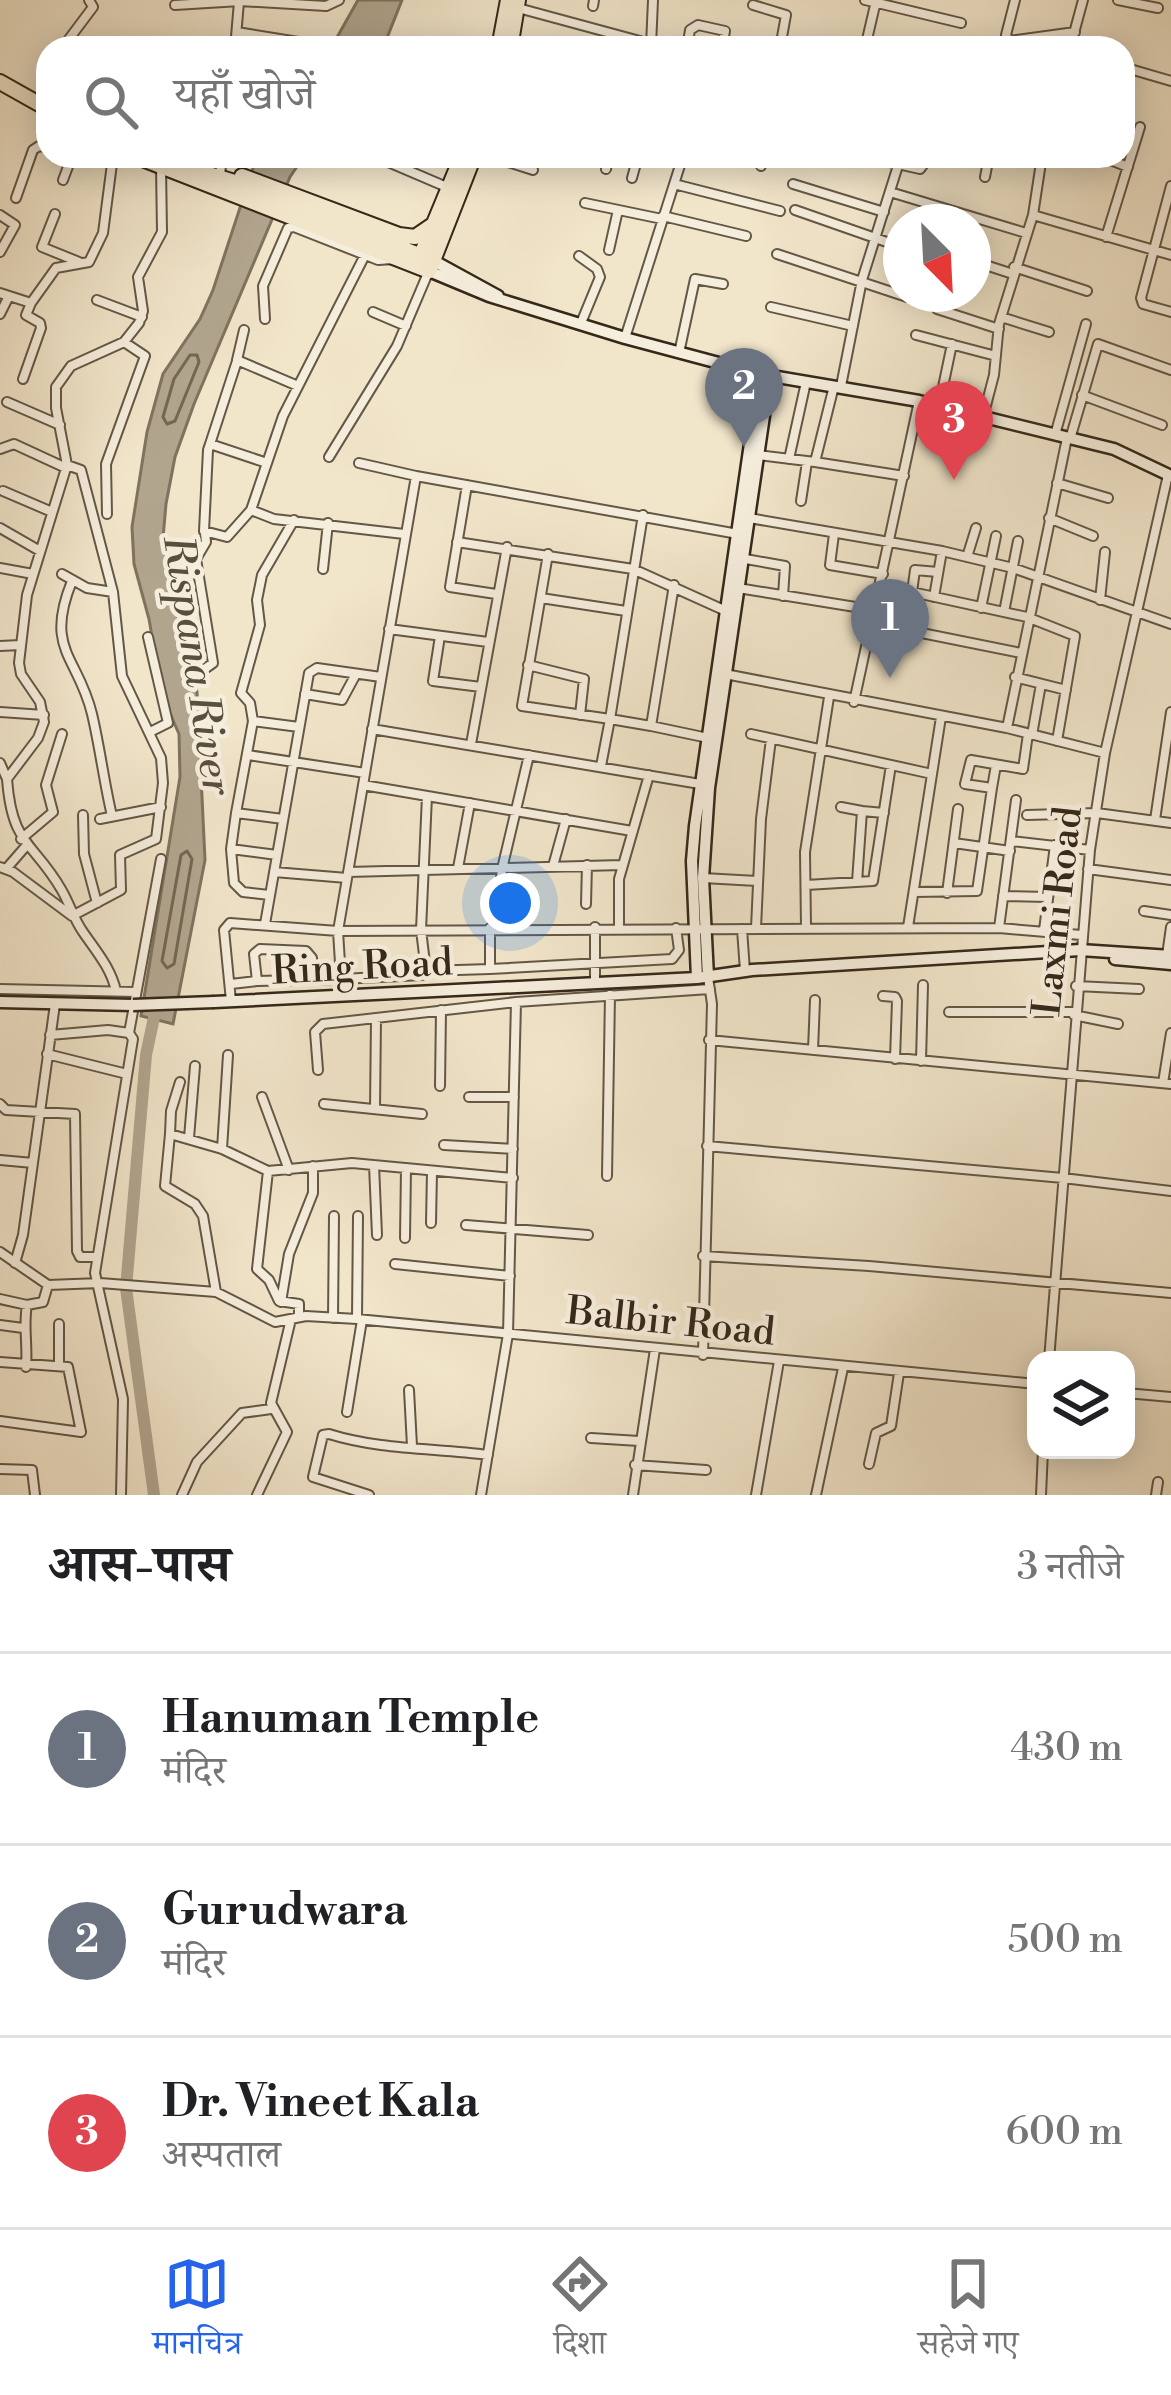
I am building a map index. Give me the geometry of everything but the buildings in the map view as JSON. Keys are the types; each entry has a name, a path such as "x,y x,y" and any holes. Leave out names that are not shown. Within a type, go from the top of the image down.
{"highway":[{"path":"503,36 514,2"},
{"path":"511,36 514,2"},
{"path":"0,72 36,92"},
{"path":"0,82 36,103"},
{"path":"179,168 232,184 305,197 399,235 415,237 437,222"},
{"path":"425,263 458,168"},
{"path":"425,263 469,168"},
{"path":"232,184 395,258 425,263"},
{"path":"370,247 425,263"}],"main road":[{"path":"425,263 487,287 500,298 625,338 765,374 919,401 1064,437 1133,456 1170,476"},
{"path":"699,929 726,610 749,518 765,374"},
{"path":"705,981 692,861 700,784 738,588 738,534 765,374"},
{"name":"Ring Road","path":"0,1002 55,1004 135,998 214,1002 705,981 745,971 1080,953 1170,959"},
{"name":"Ring Road","path":"728,974 1080,953"}],"street":[{"path":"70,36 93,8 89,0"},
{"path":"175,5 240,1 326,6 339,0"},
{"path":"651,36 653,0"},
{"path":"865,0 961,23"},
{"path":"1006,36 1015,0"},
{"path":"1074,36 1083,0"},
{"path":"1118,0 1158,8"},
{"path":"236,36 240,1"},
{"path":"868,36 876,1"},
{"path":"514,2 620,36"},
{"path":"753,4 786,15 782,36"},
{"path":"689,36 698,25 725,31 724,36"},
{"path":"237,32 262,36"},
{"path":"1046,36 1076,32"},
{"path":"1135,70 1171,80"},
{"path":"1135,144 1140,128"},
{"path":"16,198 36,148"},
{"path":"62,180 66,168"},
{"path":"85,264 103,233 111,168"},
{"path":"7,779 38,738 44,715 19,670 33,574 67,466 55,396 65,371 124,341 142,317 138,277 161,238 159,168"},
{"path":"226,168 232,184"},
{"path":"402,168 451,189"},
{"path":"527,168 533,170"},
{"path":"632,178 635,168"},
{"path":"625,338 679,168"},
{"path":"886,204 898,168"},
{"path":"985,177 987,168"},
{"path":"982,418 1001,317 1033,215 1040,168"},
{"path":"1106,237 1127,168"},
{"path":"674,184 780,211"},
{"path":"793,184 883,212"},
{"path":"1171,186 1141,302 1171,312"},
{"path":"890,192 1027,233"},
{"path":"585,203 746,236"},
{"path":"609,250 618,210"},
{"path":"795,210 883,240"},
{"path":"56,214 42,247 85,264"},
{"path":"0,215 15,225 0,252"},
{"path":"801,501 883,215"},
{"path":"1033,215 1171,255"},
{"path":"204,531 227,537 250,510 298,386 370,247 288,228 263,286 265,320"},
{"path":"777,254 883,288"},
{"path":"579,256 600,277 581,323"},
{"path":"328,457 406,326 425,263"},
{"path":"22,379 41,328 40,322 26,315 31,303 56,268 85,264"},
{"path":"991,266 1087,291"},
{"path":"680,352 695,279 723,284"},
{"path":"0,314 5,294 31,303"},
{"path":"97,300 142,317"},
{"path":"771,307 853,326"},
{"path":"373,312 406,326"},
{"path":"946,312 999,329"},
{"path":"1001,317 1049,332"},
{"path":"1006,728 1086,324"},
{"path":"199,673 212,663 196,560 206,542 210,444 244,330"},
{"path":"916,335 996,356"},
{"path":"107,514 104,470 145,356 124,341"},
{"path":"939,406 952,344"},
{"path":"1064,437 1098,344 1171,370"},
{"path":"237,360 298,386"},
{"path":"789,459 807,380"},
{"path":"1082,395 1162,425"},
{"path":"854,702 919,401"},
{"path":"7,402 61,425"},
{"path":"0,449 14,444 82,472 113,592 122,676 161,758 156,839 120,855 122,888 72,916"},
{"path":"210,444 267,463"},
{"path":"758,455 904,476"},
{"path":"359,463 738,534"},
{"path":"342,997 338,931 416,476"},
{"name":"Laxmi Road","path":"1049,1351 1090,850 1105,753 1170,476"},
{"path":"1057,483 1108,498"},
{"path":"466,485 450,587 496,594"},
{"path":"3,490 52,512"},
{"path":"250,510 274,519 404,534"},
{"path":"602,766 643,514"},
{"path":"749,518 1013,568 1171,624"},
{"path":"1049,518 1093,536"},
{"path":"269,895 236,887 231,850 253,721 242,692 260,625 257,600 262,575 294,520"},
{"path":"323,569 328,523"},
{"path":"0,528 40,551"},
{"path":"968,557 976,528"},
{"path":"835,535 830,565 883,574"},
{"path":"981,608 996,536"},
{"path":"1004,612 1018,541"},
{"path":"458,542 633,569 726,610"},
{"path":"471,744 507,547"},
{"path":"934,597 942,551"},
{"path":"1100,600 1106,552"},
{"path":"548,554 521,703 524,708 708,738"},
{"path":"738,558 785,566 783,596"},
{"path":"0,568 33,574"},
{"path":"938,572 916,569 910,587 914,593 1027,617 1076,638 1057,741"},
{"path":"62,574 113,592"},
{"path":"72,581 63,611 62,646 88,698 112,816"},
{"path":"651,726 674,585"},
{"path":"738,588 874,610"},
{"path":"541,598 626,611"},
{"path":"872,622 1022,652"},
{"path":"389,629 488,642"},
{"path":"440,636 433,681 481,687"},
{"path":"148,638 168,720 166,726 150,732"},
{"path":"0,646 20,645"},
{"path":"529,665 584,680 580,715"},
{"path":"265,924 305,694 314,668 381,677"},
{"path":"305,694 342,700 356,674"},
{"path":"721,674 1006,728 1105,753"},
{"path":"1015,677 1066,690"},
{"path":"992,788 965,784 971,760 1023,769 1041,684"},
{"path":"806,927 806,852 829,697"},
{"path":"0,712 44,715"},
{"path":"1155,820 1166,772 1171,712"},
{"path":"908,927 940,717"},
{"path":"253,721 299,727"},
{"path":"372,729 700,784"},
{"path":"62,734 46,785 53,812 3,868 72,916"},
{"path":"751,734 932,774"},
{"path":"756,929 772,739"},
{"path":"248,754 365,772"},
{"path":"490,969 502,869 529,755"},
{"path":"0,763 23,843 56,880 72,916 112,975 116,991"},
{"path":"806,885 873,881 891,765"},
{"path":"914,892 977,891 996,765"},
{"path":"619,926 622,865 650,775"},
{"path":"363,785 632,831"},
{"path":"426,971 421,930 427,796"},
{"path":"999,928 1016,800"},
{"path":"458,868 470,802"},
{"path":"100,819 161,807"},
{"path":"841,807 884,813"},
{"path":"947,893 958,809"},
{"path":"857,882 862,811"},
{"path":"236,813 283,819"},
{"path":"1028,815 1097,813 1171,823"},
{"path":"83,815 84,854 97,903"},
{"path":"553,866 566,819"},
{"path":"954,844 1090,850"},
{"path":"1044,930 1055,845"},
{"path":"231,850 277,855"},
{"path":"121,1495 123,1399 96,1257 161,859"},
{"path":"586,904 587,865"},
{"path":"274,872 348,875 622,865"},
{"path":"1088,869 1171,880"},
{"path":"703,878 757,880"},
{"path":"1003,896 1047,897"},
{"path":"1144,911 1171,915"},
{"path":"231,1001 226,925 338,931 619,926 999,928 1081,935"},
{"path":"595,927 595,983"},
{"path":"1170,959 1171,927"},
{"path":"231,984 672,959 679,953 676,928"},
{"path":"742,929 745,971"},
{"path":"256,982 254,954 260,949 309,952 312,980"},
{"path":"318,1070 315,1028 705,981 710,1040 703,1355"},
{"path":"921,1061 922,985"},
{"path":"1076,986 1139,989"},
{"path":"0,989 116,991 135,998"},
{"path":"607,1176 610,995"},
{"path":"883,996 897,1001 895,1059"},
{"path":"813,1050 814,1000"},
{"path":"482,1495 508,1334 516,1002"},
{"path":"15,1263 23,1235 55,1004"},
{"path":"440,1086 441,1010"},
{"path":"949,1012 1074,1013 1118,1024"},
{"path":"375,1109 376,1018"},
{"path":"50,1035 130,1033"},
{"path":"710,1040 1167,1084 1171,1034"},
{"path":"47,1054 127,1074"},
{"path":"222,1149 228,1055"},
{"path":"189,1138 195,1066"},
{"path":"180,1082 171,1111 165,1186 195,1204 203,1216 216,1292"},
{"path":"262,1097 289,1170"},
{"path":"469,1097 514,1097"},
{"path":"0,1104 6,1110 72,1113 76,1118 76,1251 80,1257 96,1257"},
{"path":"323,1104 422,1114"},
{"path":"171,1134 222,1149 268,1172 374,1165 513,1178"},
{"path":"444,1145 513,1149"},
{"path":"706,1146 1171,1191"},
{"path":"0,1160 33,1163"},
{"path":"374,1165 377,1234"},
{"path":"281,1302 290,1248 313,1193 313,1166"},
{"path":"405,1238 406,1168"},
{"path":"431,1223 432,1171"},
{"path":"268,1172 256,1269 269,1280 281,1302"},
{"path":"333,1318 334,1216"},
{"path":"347,1412 359,1319 358,1216"},
{"path":"466,1225 588,1235"},
{"path":"0,1252 48,1285 44,1301 27,1305 0,1299"},
{"path":"703,1256 1171,1293"},
{"path":"394,1264 511,1276"},
{"name":"Balbir Road","path":"48,1285 98,1283 216,1292 270,1321 359,1319 1027,1383"},
{"path":"271,1409 299,1304 281,1302"},
{"path":"26,1366 28,1344 23,1328 27,1305"},
{"path":"58,1366 59,1324"},
{"path":"0,1325 23,1328"},
{"path":"633,1495 655,1349"},
{"path":"756,1495 779,1360"},
{"path":"0,1363 70,1370 81,1432 0,1421"},
{"path":"815,1495 843,1368"},
{"path":"868,1464 876,1433 891,1426 899,1373"},
{"path":"409,1390 412,1446"},
{"path":"1135,1394 1171,1397"},
{"path":"182,1495 197,1462 242,1413 271,1409"},
{"path":"257,1495 287,1432 271,1409"},
{"path":"369,1495 313,1477 323,1436 372,1447 412,1446 488,1455"},
{"path":"591,1438 639,1441"},
{"path":"1041,1495 1043,1459"},
{"path":"635,1465 706,1470"},
{"path":"0,1469 32,1470 35,1495"},
{"path":"1156,1495 1158,1482"}],"water":[{"path":"358,0 402,0 388,36 338,36"},
{"path":"253,168 296,168 194,404 175,457 166,504 163,538 197,692 205,860 173,1024 141,1016 180,777 179,734 162,695 134,564 132,527 147,432 163,374 200,319"}],"waterway":[{"name":"Rispana River","path":"154,1495 126,1288 146,1055 156,1008"}],"place":[{"name":"Gurudwara","path":"744,447"},
{"name":"Dr. Vineet Kala","path":"954,480"},
{"name":"Hanuman Temple","path":"890,678"}]}
